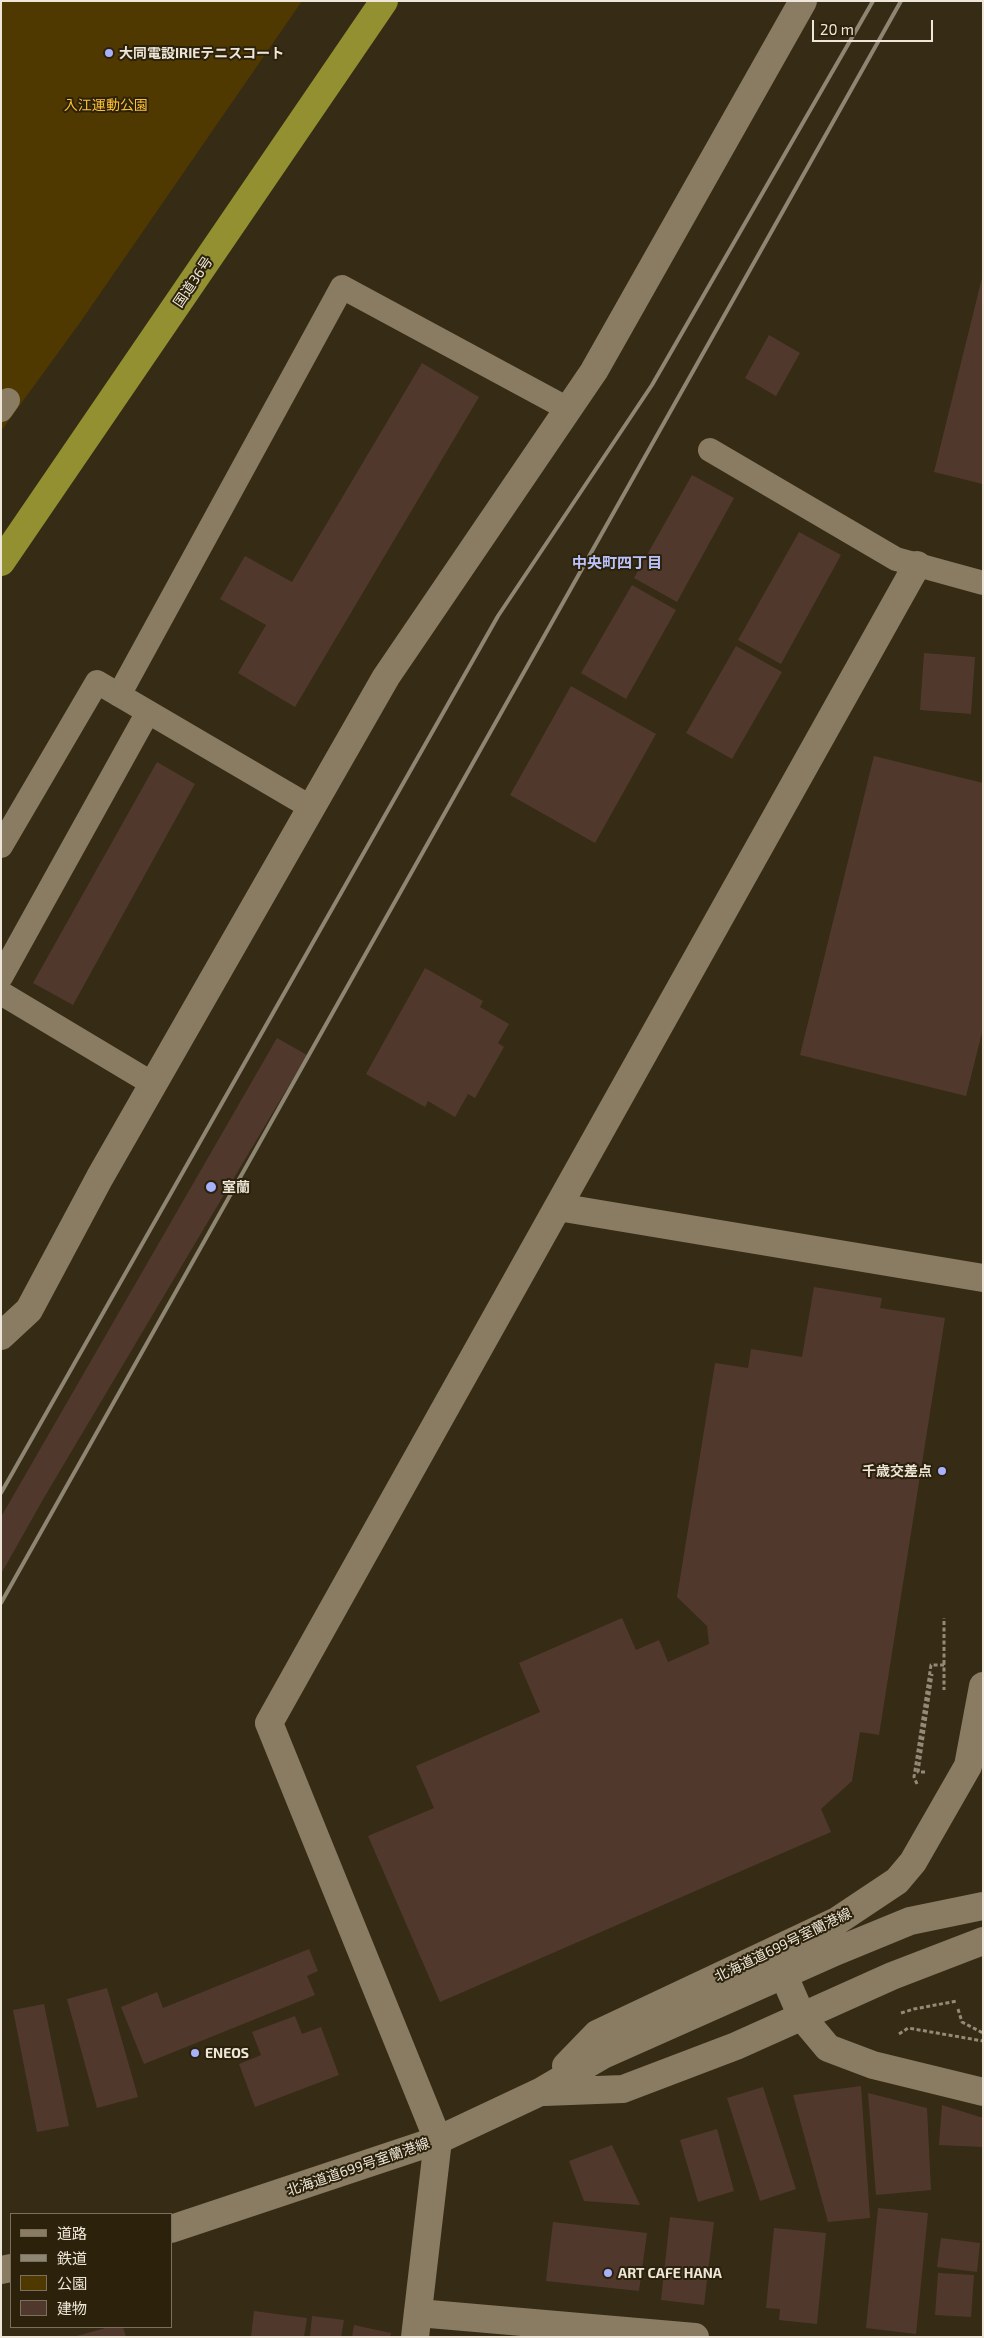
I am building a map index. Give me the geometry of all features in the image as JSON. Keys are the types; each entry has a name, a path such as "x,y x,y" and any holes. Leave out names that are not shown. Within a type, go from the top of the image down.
{"highway":[{"name":"国道36号","path":"1,562 384,1"}],"street":[{"path":"1,1336 29,1310 153,1084 386,677 594,371 803,1"},
{"path":"695,2337 416,2325 438,2140 269,1723 917,565"},
{"path":"558,1207 983,1278"},
{"name":"北海道道699号室蘭港線","path":"778,1963 897,1881 913,1862 968,1766 983,1686"},
{"name":"北海道道699号室蘭港線","path":"172,2229 438,2140 540,2092 597,2034 778,1963 910,1921 983,1906"},
{"name":"北海道道699号室蘭港線","path":"540,2092 623,2089 736,2046 892,1976 983,1941"},
{"path":"778,1963 802,2017 828,2048 873,2065 983,2092"}],"lane":[{"path":"119,695 342,286 568,409"},
{"path":"710,450 896,559 983,583"},
{"path":"1,846 97,682 312,808"},
{"path":"1,978 148,712"},
{"path":"1,993 153,1084"}],"path":[{"path":"944,1618 944,1697"},
{"path":"919,1792 914,1777 929,1672 931,1665 944,1664"},
{"path":"927,1772 918,1772 932,1674"},
{"path":"897,2015 914,2009 956,2001"},
{"path":"958,2009 962,2022 983,2033"}],"green space":[{"name":"入江運動公園","path":"1,1 302,1 79,324 1,431"}],"building":[{"path":"983,278 983,484 934,472"},
{"path":"769,335 800,353 776,396 745,378"},
{"path":"422,363 479,397 295,707 238,673 266,625 220,599 245,556 292,582"},
{"path":"692,475 734,498 677,602 634,578"},
{"path":"799,532 841,555 781,664 738,640"},
{"path":"632,585 676,610 626,699 581,673"},
{"path":"736,646 782,672 732,759 686,733"},
{"path":"924,653 975,657 971,714 920,710"},
{"path":"571,686 656,734 595,843 510,795"},
{"path":"874,756 983,783 983,1029 966,1096 800,1055"},
{"path":"157,762 195,784 73,1005 33,983"},
{"path":"425,968 483,1001 480,1007 509,1024 498,1043 504,1047 475,1098 468,1094 455,1117 428,1101 425,1107 366,1074"},
{"path":"277,1038 307,1055 45,1496 1,1574 1,1517"},
{"path":"814,1287 882,1298 880,1308 945,1318 879,1735 860,1732 852,1781 821,1809 831,1832 440,2002 368,1836 434,1808 416,1766 540,1712 519,1663 622,1618 636,1650 659,1640 668,1662 709,1644 707,1626 677,1597 715,1363 748,1368 751,1349 802,1357"},
{"path":"309,1949 318,1971 307,1976 315,1995 144,2064 121,2007 157,1992 163,2008"},
{"path":"107,1988 138,2097 97,2108 67,1999"},
{"path":"44,2004 69,2126 37,2132 13,2010"},
{"path":"295,2016 302,2034 321,2027 339,2075 255,2107 239,2064 261,2055 252,2032"},
{"path":"861,2086 870,2218 828,2222 793,2095"},
{"path":"763,2087 796,2189 760,2201 727,2098"},
{"path":"868,2093 927,2108 931,2190 876,2195"},
{"path":"942,2105 983,2118 983,2147 939,2145"},
{"path":"717,2129 734,2191 698,2202 680,2140"},
{"path":"612,2145 640,2205 584,2201 569,2161"},
{"path":"878,2208 928,2213 916,2334 866,2328"},
{"path":"670,2217 714,2222 704,2305 661,2300"},
{"path":"553,2222 647,2233 639,2291 546,2281"},
{"path":"774,2228 826,2233 817,2324 779,2320 780,2309 766,2308"},
{"path":"941,2238 980,2243 977,2272 937,2267"},
{"path":"938,2273 974,2275 971,2317 935,2315"},
{"path":"254,2311 307,2318 304,2337 251,2337"},
{"path":"312,2316 344,2320 341,2337 310,2337"},
{"path":"354,2325 391,2333 390,2337 352,2337"},
{"path":"105,2328 123,2328 126,2337 73,2337"}],"railway":[{"path":"1,1493 498,616 652,385 873,1"},
{"path":"1,1603 901,1"}],"place":[{"name":"大同電設IRIEテニスコート","path":"109,53"},
{"name":"室蘭","path":"211,1187"},
{"name":"千歳交差点","path":"942,1471"},
{"name":"ENEOS","path":"195,2053"},
{"name":"ART CAFE HANA","path":"608,2273"}],"district":[{"name":"中央町四丁目","path":"617,563"}]}
